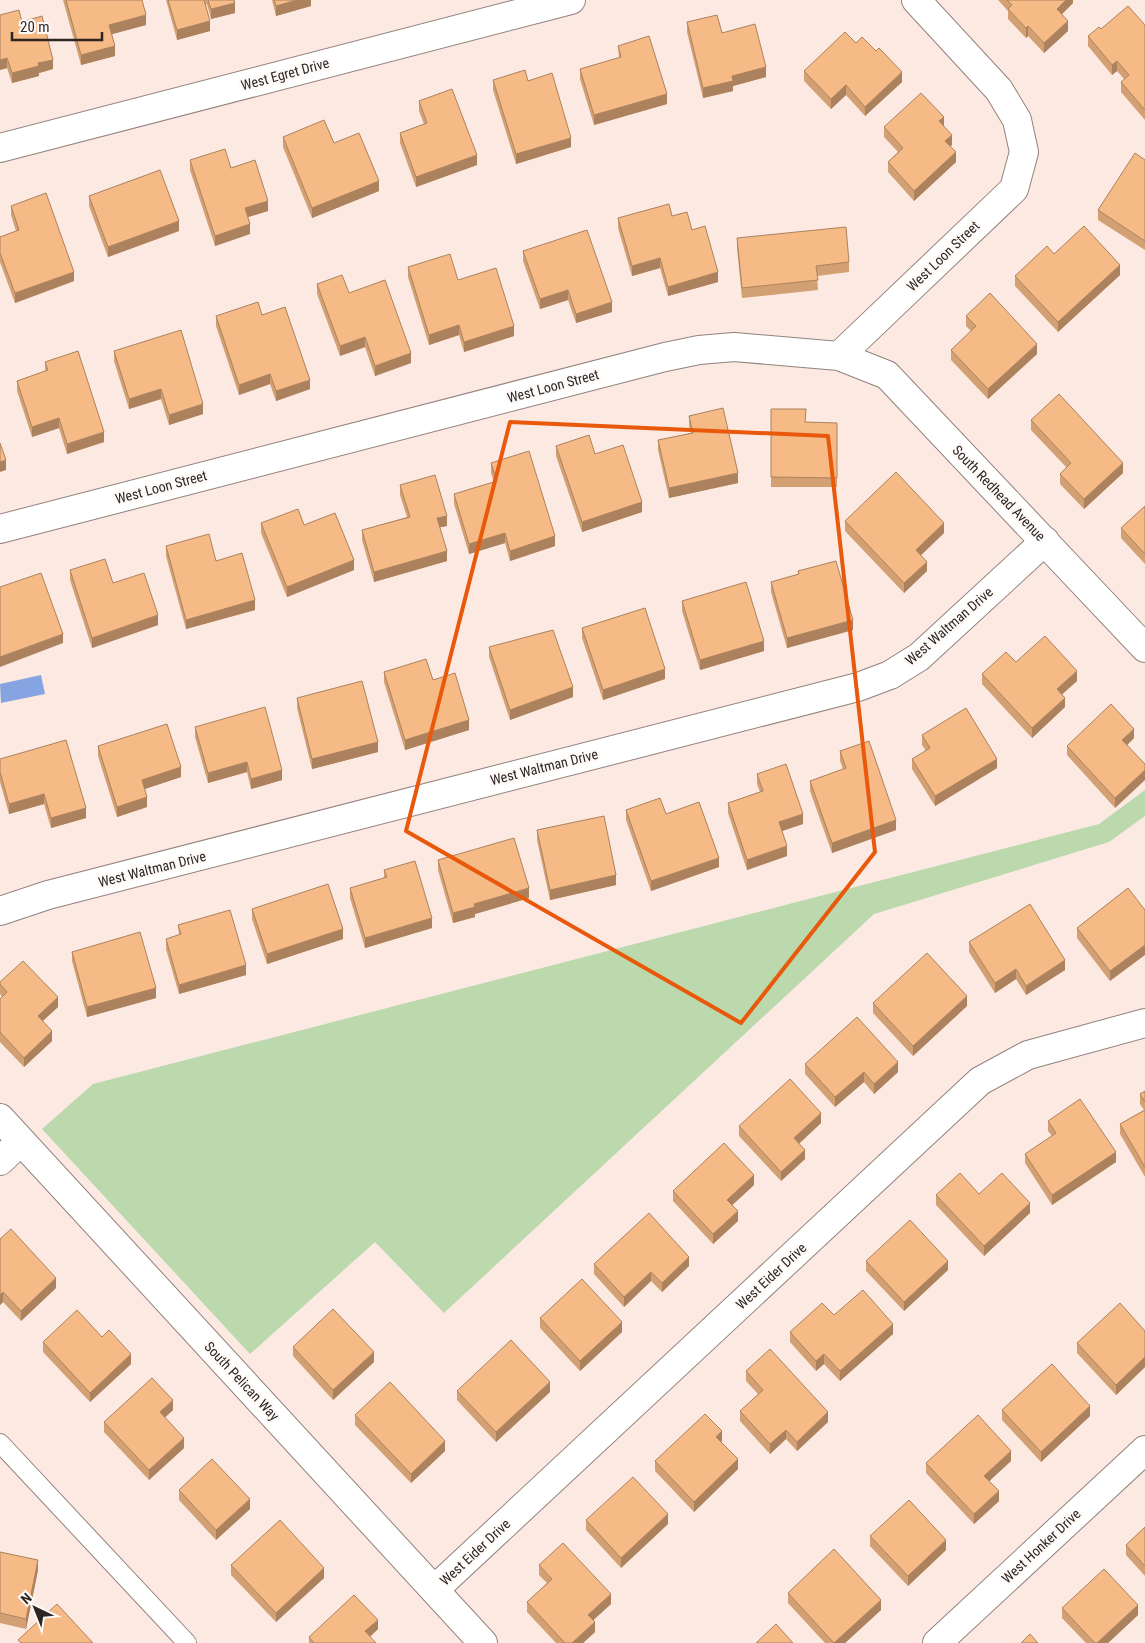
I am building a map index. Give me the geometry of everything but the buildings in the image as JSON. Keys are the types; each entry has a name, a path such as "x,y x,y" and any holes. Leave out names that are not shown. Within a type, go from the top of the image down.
{"street":[{"name":"West Egret Drive","path":"0,148 571,0"},
{"name":"West Loon Street","path":"0,529 665,357 699,350 734,348 839,356 1014,189 1024,152 1018,120 999,90 916,0"},
{"name":"South Redhead Avenue","path":"839,356 887,375 1145,648"},
{"name":"West Waltman Drive","path":"0,911 48,895 866,684 890,675 919,657 1045,541"},
{"name":"West Eider Drive","path":"434,1590 980,1081 1028,1055 1145,1023"},
{"name":"South Pelican Way","path":"0,1118 483,1643"},
{"path":"0,1161 22,1141"},
{"name":"West Honker Drive","path":"937,1643 1145,1450"}],"lane":[{"path":"0,1443 187,1643"}],"highlighted area":[{"path":"510,422 828,436 875,852 741,1023 406,831"}],"green space":[{"path":"1145,790 1145,816 1109,842 874,914 444,1313 375,1242 250,1354 42,1129 93,1084 1099,824"}],"water":[{"path":"41,675 45,694 1,703 0,684"}]}
